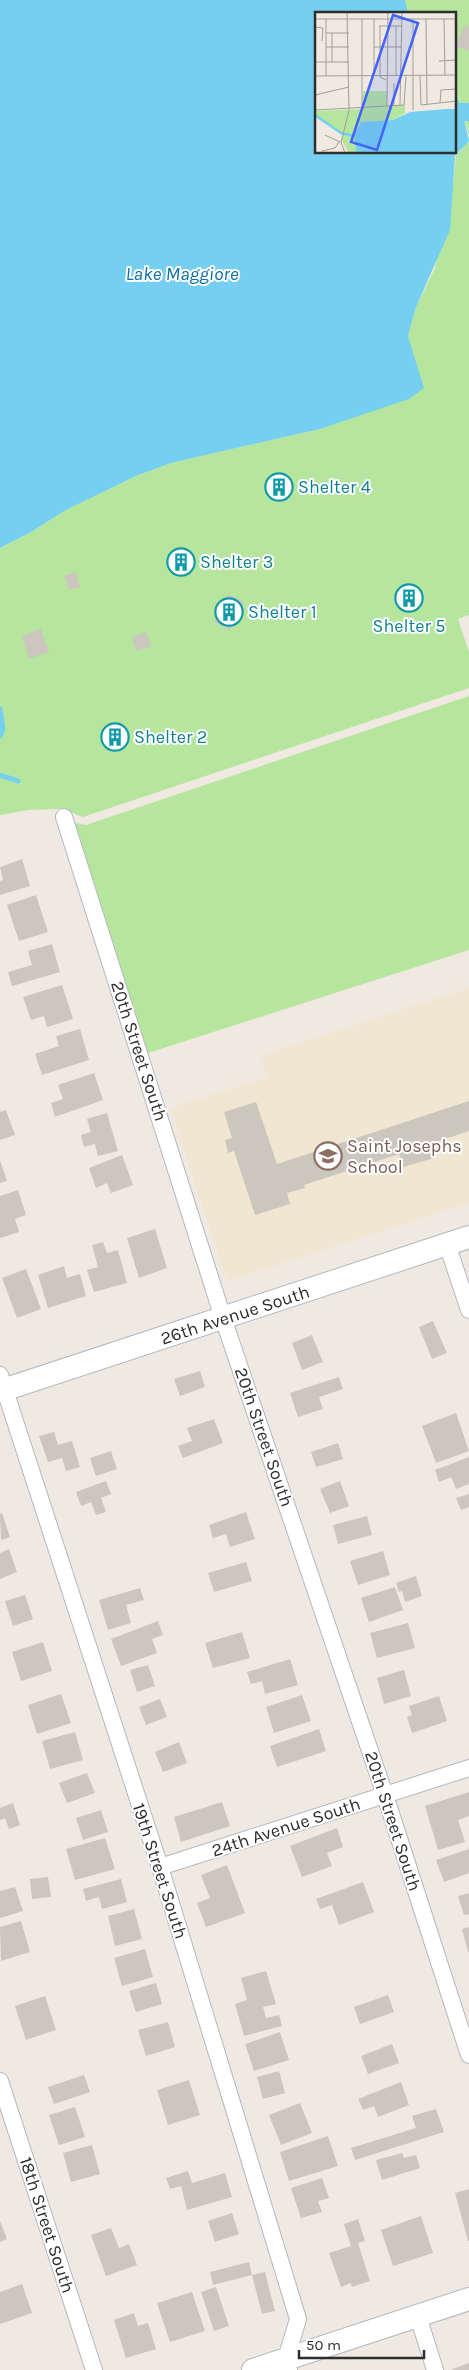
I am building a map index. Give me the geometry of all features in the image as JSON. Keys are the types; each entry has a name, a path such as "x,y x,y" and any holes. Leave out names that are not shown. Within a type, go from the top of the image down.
{"street":[{"name":"20th Street South","path":"64,817 224,1318 469,2054"},
{"name":"26th Avenue South","path":"2,1385 224,1318 469,1237"},
{"path":"447,1244 469,1310"},
{"name":"19th Street South","path":"2,1385 160,1867 298,2319 288,2365"},
{"name":"24th Avenue South","path":"160,1867 469,1768"},
{"name":"18th Street South","path":"0,2081 94,2370"},
{"path":"253,2370 288,2365 418,2316 469,2299"},
{"path":"418,2316 435,2370"}],"shaded area":[{"name":"Saint Josephs School","path":"469,988 469,1203 227,1281 171,1108 267,1077 260,1056"}],"green space":[{"path":"405,0 469,0 469,136 461,105 456,98 456,12 408,12"},
{"path":"469,141 469,615 458,619 469,652 469,688 83,817 61,809 28,810 0,815 0,548 31,532 66,510 136,476 171,463 320,429 423,388 408,336 416,307 435,268 453,184 456,156"},
{"path":"469,696 469,950 148,1053 75,823 86,825"}],"water":[{"name":"Lake Maggiore","path":"0,0 405,0 408,12 315,12 315,154 456,154 456,98 461,105 469,141 455,156 450,230 416,307 408,336 424,388 409,399 320,429 171,463 136,476 66,510 31,532 0,548"}],"building":[{"path":"464,25 469,27 469,51 456,46"},
{"name":"Shelter 4","path":"285,478 289,492 273,496 269,483"},
{"name":"Shelter 3","path":"179,550 194,563 184,574 169,561"},
{"path":"76,572 80,587 69,590 64,576"},
{"name":"Shelter 5","path":"416,590 419,602 403,607 399,595"},
{"name":"Shelter 1","path":"228,594 244,602 230,630 214,622"},
{"path":"41,629 49,652 29,659 22,636"},
{"path":"146,632 151,646 136,651 132,637"},
{"name":"Shelter 2","path":"120,730 124,740 109,745 106,734"},
{"path":"22,859 30,886 0,895 0,881 3,880 0,867"},
{"path":"36,895 48,932 19,941 7,905"},
{"path":"52,944 60,972 12,986 8,972 32,965 28,951"},
{"path":"62,985 73,1019 47,1027 44,1016 31,1020 23,997"},
{"path":"80,1029 89,1060 42,1075 35,1054 59,1046 56,1036"},
{"path":"94,1073 103,1100 55,1117 51,1103 63,1099 58,1085"},
{"path":"469,1101 469,1131 430,1144 434,1158 403,1167 399,1154 304,1185 305,1188 287,1193 290,1204 255,1215 234,1151 228,1153 225,1140 232,1138 224,1112 256,1102 277,1164"},
{"path":"6,1110 15,1135 0,1140 0,1112"},
{"path":"107,1113 118,1151 98,1156 95,1144 84,1147 81,1135 91,1132 87,1119"},
{"path":"122,1155 133,1185 111,1193 107,1183 96,1188 89,1168"},
{"path":"0,1160 7,1181 0,1183"},
{"path":"18,1190 26,1215 15,1219 19,1232 0,1238 0,1196"},
{"path":"155,1229 167,1268 139,1278 127,1238"},
{"path":"103,1242 107,1253 118,1250 127,1283 94,1292 87,1270 98,1267 92,1245"},
{"path":"64,1266 67,1278 80,1274 86,1296 48,1308 38,1275"},
{"path":"26,1269 41,1309 17,1318 2,1278"},
{"path":"433,1321 447,1353 432,1359 419,1327"},
{"path":"312,1335 323,1362 302,1370 292,1343"},
{"path":"200,1371 205,1387 180,1396 174,1379"},
{"path":"339,1377 343,1389 319,1397 323,1409 298,1417 290,1393"},
{"path":"456,1413 469,1451 436,1463 422,1426"},
{"path":"214,1419 223,1443 183,1458 178,1446 192,1441 187,1428"},
{"path":"54,1432 58,1445 72,1441 80,1467 66,1471 62,1458 48,1462 39,1436"},
{"path":"338,1443 343,1459 316,1467 311,1452"},
{"path":"111,1451 117,1469 96,1476 90,1458"},
{"path":"469,1457 469,1484 456,1489 451,1477 439,1482 435,1470"},
{"path":"106,1481 111,1494 101,1498 106,1512 96,1515 91,1502 81,1506 76,1492"},
{"path":"340,1481 349,1506 330,1513 320,1489"},
{"path":"469,1494 469,1507 461,1510 456,1498"},
{"path":"246,1512 255,1539 230,1547 226,1534 213,1538 209,1525"},
{"path":"2,1513 10,1537 1,1540 0,1514"},
{"path":"367,1516 372,1535 338,1544 333,1525"},
{"path":"9,1549 17,1572 0,1579 0,1553"},
{"path":"383,1551 390,1575 358,1585 350,1561"},
{"path":"246,1562 252,1581 214,1592 208,1573"},
{"path":"416,1576 422,1596 405,1602 402,1591 399,1592 396,1583"},
{"path":"395,1587 403,1610 369,1622 361,1598"},
{"path":"140,1588 144,1600 126,1605 131,1623 108,1630 99,1600"},
{"path":"25,1595 33,1619 13,1626 5,1601"},
{"path":"158,1621 163,1635 152,1639 157,1653 121,1666 111,1639"},
{"path":"408,1623 415,1648 377,1658 370,1633"},
{"path":"242,1632 250,1658 213,1668 205,1643"},
{"path":"43,1642 52,1671 21,1681 12,1652"},
{"path":"290,1659 298,1685 265,1694 262,1681 251,1684 247,1672"},
{"path":"148,1665 155,1686 137,1692 130,1670"},
{"path":"404,1670 411,1696 384,1704 377,1678"},
{"path":"61,1694 71,1723 37,1734 28,1705"},
{"path":"302,1695 311,1721 274,1733 266,1707"},
{"path":"439,1696 447,1721 412,1733 407,1717 412,1715 409,1706"},
{"path":"160,1699 167,1717 146,1725 139,1707"},
{"path":"319,1729 326,1751 277,1767 270,1746"},
{"path":"75,1732 83,1760 50,1769 42,1741"},
{"path":"179,1742 187,1763 163,1772 155,1752"},
{"path":"87,1773 95,1793 67,1803 59,1783"},
{"path":"469,1792 469,1816 458,1820 465,1842 438,1850 425,1806"},
{"path":"222,1802 230,1826 181,1842 174,1817"},
{"path":"13,1803 20,1825 9,1829 5,1818 0,1820 0,1808"},
{"path":"101,1810 108,1832 83,1840 76,1818"},
{"path":"337,1828 343,1847 327,1853 332,1866 302,1877 290,1846"},
{"path":"105,1838 115,1869 75,1880 66,1849"},
{"path":"469,1849 469,1873 444,1882 436,1860"},
{"path":"227,1865 245,1913 206,1927 197,1903 210,1898 201,1875"},
{"path":"48,1877 51,1897 32,1899 30,1879"},
{"path":"121,1879 127,1902 102,1909 99,1897 86,1901 83,1889"},
{"path":"363,1882 374,1912 339,1925 332,1905 320,1909 316,1899"},
{"path":"15,1887 23,1911 0,1918 0,1891"},
{"path":"469,1893 469,1914 464,1915 458,1896"},
{"path":"134,1909 142,1939 115,1946 108,1916"},
{"path":"21,1921 30,1952 1,1961 0,1927"},
{"path":"469,1927 469,1952 468,1952 462,1929"},
{"path":"145,1949 153,1977 122,1986 114,1958"},
{"path":"266,1971 276,2004 263,2007 266,2018 279,2015 282,2026 244,2036 235,2004 247,2000 241,1978"},
{"path":"156,1983 162,2004 136,2012 129,1991"},
{"path":"388,1995 394,2012 360,2024 354,2007"},
{"path":"45,1996 56,2030 26,2040 15,2006"},
{"path":"168,2022 175,2047 146,2056 138,2030"},
{"path":"280,2032 289,2060 254,2071 245,2044"},
{"path":"392,2044 399,2063 368,2074 361,2056"},
{"path":"279,2071 285,2093 263,2099 257,2077"},
{"path":"84,2075 90,2092 54,2104 48,2087"},
{"path":"189,2080 200,2115 168,2125 157,2090"},
{"path":"401,2082 409,2105 378,2117 374,2106 363,2110 358,2099"},
{"path":"300,2103 312,2133 281,2145 269,2115"},
{"path":"75,2107 85,2137 59,2145 49,2115"},
{"path":"436,2109 444,2132 355,2160 351,2148 416,2128 412,2116"},
{"path":"328,2136 338,2166 289,2181 280,2152"},
{"path":"92,2145 100,2174 71,2182 63,2153"},
{"path":"402,2153 404,2158 416,2155 420,2168 382,2180 376,2160"},
{"path":"188,2171 192,2183 225,2173 232,2197 187,2210 181,2186 170,2189 166,2178"},
{"path":"322,2178 329,2198 318,2201 322,2212 301,2218 291,2188"},
{"path":"469,2189 469,2241 468,2241 455,2193"},
{"path":"232,2213 239,2234 215,2242 208,2221"},
{"path":"421,2216 433,2253 393,2266 381,2230"},
{"path":"358,2219 365,2241 358,2243 370,2281 352,2287 351,2283 341,2287 329,2253 351,2246 344,2224"},
{"path":"0,2221 7,2239 0,2242"},
{"path":"111,2228 119,2248 129,2244 137,2265 106,2276 91,2235"},
{"path":"249,2262 252,2275 213,2285 210,2272"},
{"path":"265,2272 275,2311 262,2314 252,2275"},
{"path":"22,2284 32,2313 0,2324 0,2292"},
{"path":"216,2287 229,2326 214,2331 201,2292"},
{"path":"192,2292 205,2331 170,2342 157,2303"},
{"path":"134,2313 138,2326 148,2323 156,2349 126,2358 114,2320"},
{"path":"469,2363 469,2370 450,2370"}],"waterway":[{"path":"460,112 469,112"},
{"path":"0,709 3,729 0,736"},
{"path":"0,775 18,781"}],"place":[{"name":"Shelter 4","path":"279,487"},
{"name":"Shelter 3","path":"181,562"},
{"name":"Shelter 5","path":"409,598"},
{"name":"Shelter 1","path":"229,612"},
{"name":"Shelter 2","path":"115,737"},
{"name":"Saint Josephs School","path":"328,1156"}]}
